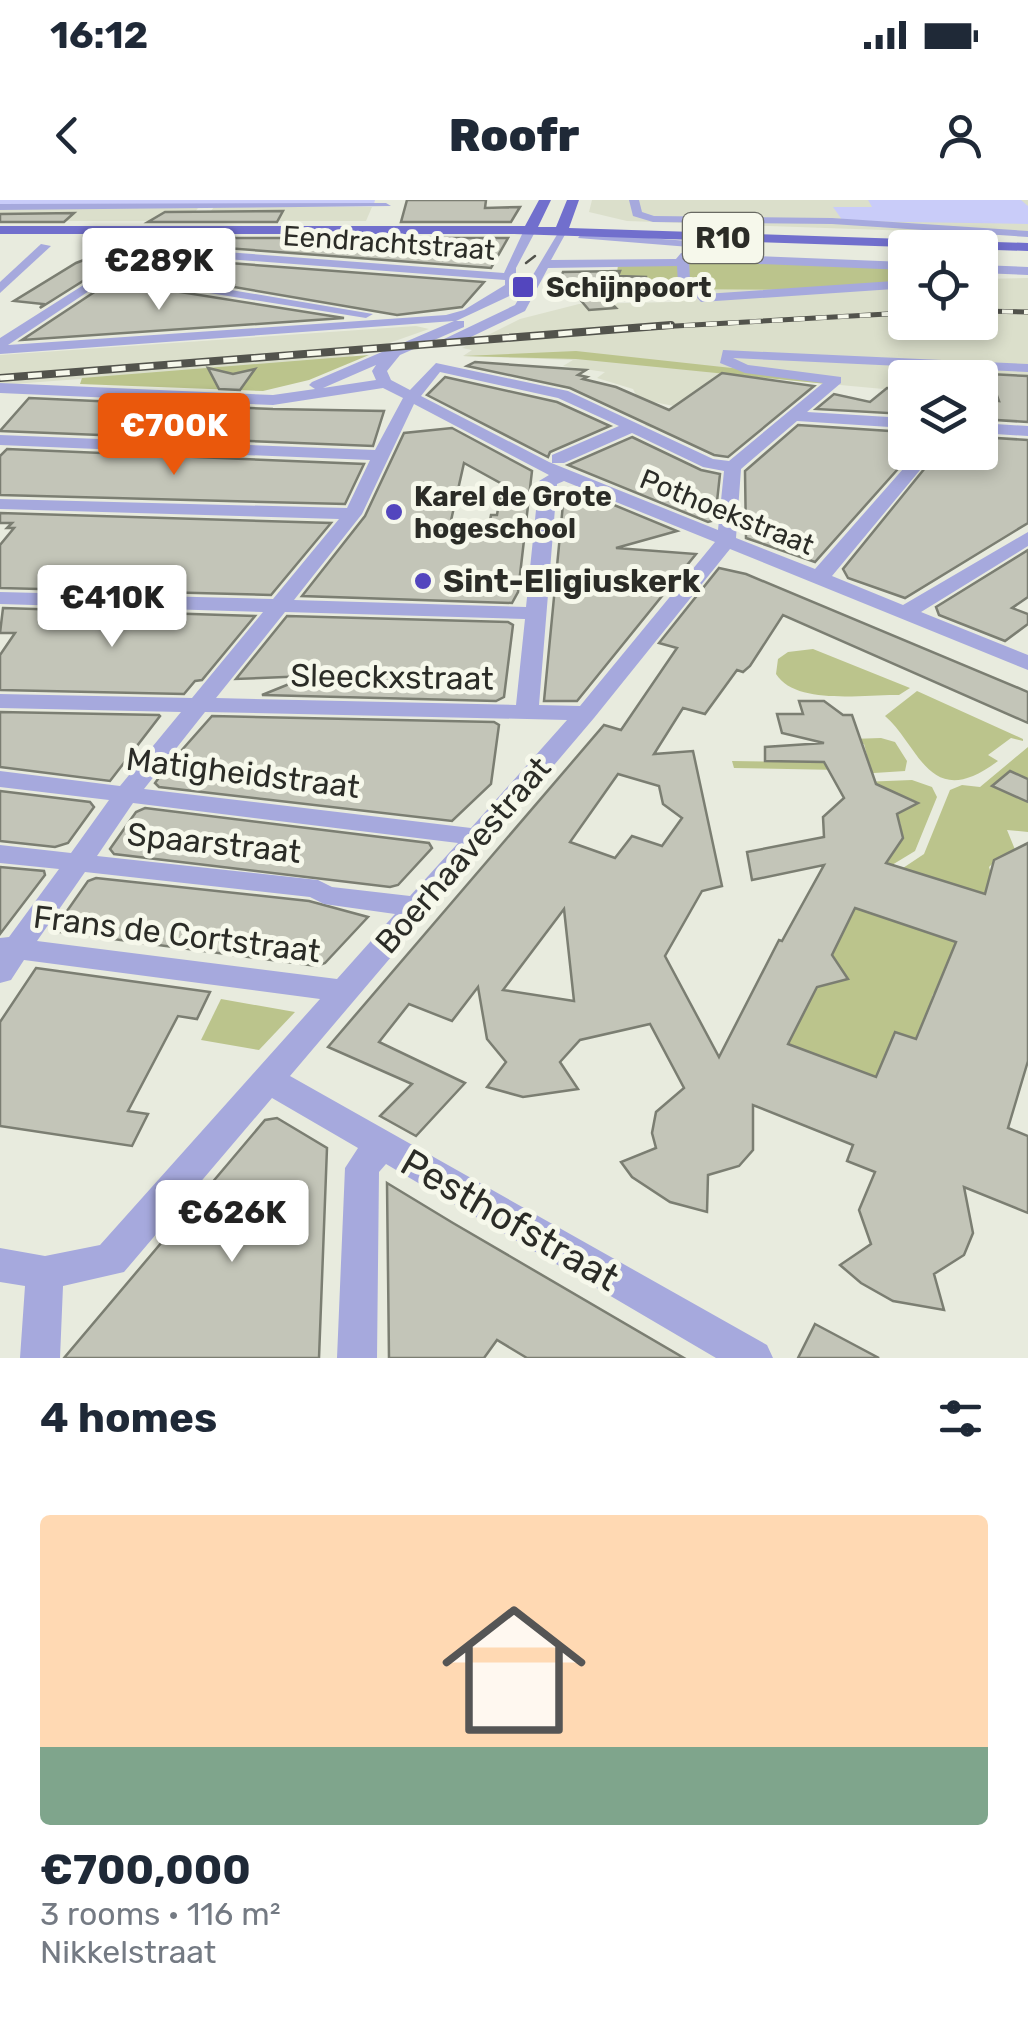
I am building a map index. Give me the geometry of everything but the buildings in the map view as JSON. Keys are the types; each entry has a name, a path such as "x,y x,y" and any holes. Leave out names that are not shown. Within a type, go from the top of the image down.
{"main road":[{"path":"531,228 545,200"},
{"name":"R10","path":"567,217 668,229 1028,244"},
{"name":"R10","path":"0,227 531,228 567,217 1028,244"},
{"name":"R10","path":"0,227 531,228"}],"street":[{"path":"634,200 637,214 653,220 791,221 828,216 1028,234"},
{"path":"0,207 387,203 380,225"},
{"path":"781,205 791,221"},
{"path":"191,225 206,206"},
{"path":"56,225 76,207"},
{"path":"0,388 295,399 385,383 407,362 520,308 567,217"},
{"path":"243,397 314,386 492,308 512,292 511,282 531,228"},
{"path":"582,236 683,252 888,265"},
{"path":"0,289 45,246"},
{"name":"Eendrachtstraat","path":"108,273 145,249 511,282"},
{"path":"544,264 683,252"},
{"path":"683,252 684,284 692,284 701,298 888,285"},
{"path":"998,270 1028,271"},
{"path":"0,347 108,273 399,323"},
{"path":"0,347 462,316 511,282"},
{"path":"726,541 733,467 836,380 745,369 729,363 728,353 1028,368"},
{"path":"385,383 380,369 393,354"},
{"path":"6,955 196,704 352,514 411,398 436,367 563,394 709,463 733,467"},
{"name":"Pothoekstraat","path":"385,383 726,541 1028,663"},
{"path":"794,416 888,422"},
{"path":"527,712 548,481 560,467 632,426"},
{"path":"998,429 1028,431"},
{"path":"0,440 381,454"},
{"path":"815,577 828,570 912,470"},
{"path":"0,504 352,514"},
{"path":"905,613 1028,538"},
{"name":"Boerhaavestraat","path":"45,1273 111,1260 586,713 726,541"},
{"path":"0,598 533,613"},
{"name":"Sleeckxstraat","path":"2,703 586,713"},
{"name":"Matigheidstraat","path":"0,780 478,837"},
{"name":"Spaarstraat","path":"0,854 318,889 324,895 418,907"},
{"name":"Frans de Cortstraat","path":"6,955 346,991"},
{"name":"Pesthofstraat","path":"269,1080 753,1358"},
{"path":"357,1358 362,1168 380,1146"},
{"path":"0,1265 45,1273 40,1358"}],"shaded area":[{"path":"592,200 1028,200 1028,235 998,234 998,230 627,221 589,212"},
{"path":"0,206 198,208 188,221 0,221"},
{"path":"214,207 372,207 366,221 203,221"},
{"path":"1028,278 1028,403 998,400 998,360 888,360 888,389 754,377 703,414 651,428 644,425 667,418 679,407 638,399 633,389 597,378 605,372 563,366 573,360 463,356 472,350 462,348 520,319 579,304 673,302 673,290 806,290 888,283 888,340 998,340 998,279"},
{"path":"416,326 429,329 344,359 0,385 0,355"}],"green space":[{"path":"688,258 888,267 888,283 806,290 615,289 618,265"},
{"path":"576,351 813,377 827,384 576,359 463,356"},
{"path":"369,355 309,380 263,391 80,384 82,378"},
{"path":"813,649 910,688 899,695 815,694 799,691 776,674 778,659 788,652"},
{"path":"917,691 1023,741 1011,738 988,755 998,761 975,775 956,780 941,778 885,716"},
{"path":"881,738 895,742 907,761 905,771 843,775 840,770 734,768 732,761 869,763 864,744 852,743 851,739"},
{"path":"1028,747 1028,779 994,786 1028,802 1028,832 1007,830 1016,852 999,857 989,867 999,898 903,868 924,854 950,790 962,785 980,787"},
{"path":"912,780 932,787 937,797 915,851 892,865 879,861 903,838 900,822 890,813 918,802 883,787 836,783"},
{"path":"855,908 980,950 933,994 918,1040 895,1032 876,1077 788,1044 820,980 841,980 844,972 829,961"},
{"path":"221,999 295,1012 259,1050 201,1040"}],"water":[{"path":"0,200 375,200 374,204 0,204"},
{"path":"868,200 1021,200 1028,206 1028,224 843,221 833,207 872,207"}],"tram line":[{"path":"526,263 535,256"}],"railway":[{"path":"998,311 1028,312"},
{"path":"640,328 888,314"},
{"path":"0,378 671,325"}],"place":[{"name":"Schijnpoort","path":"523,287"},
{"name":"Karel de Grote hogeschool","path":"394,512"},
{"name":"Sint-Eligiuskerk","path":"423,581"}]}
